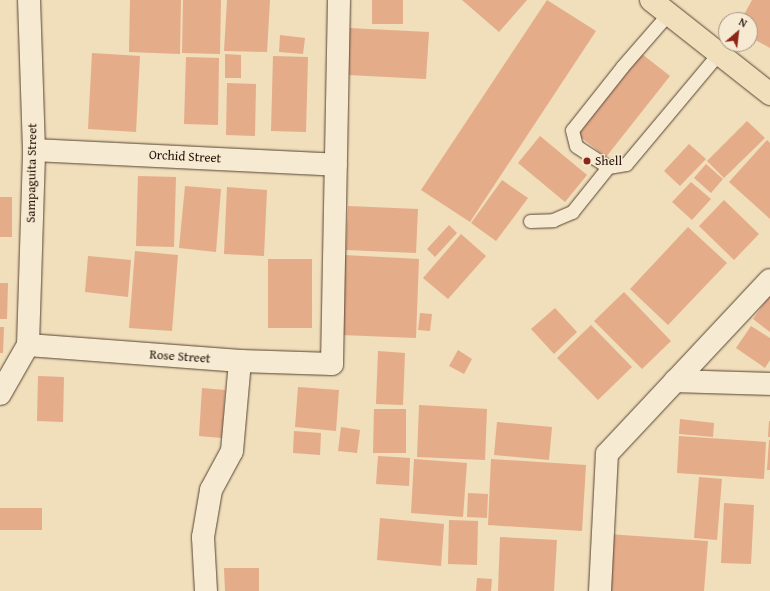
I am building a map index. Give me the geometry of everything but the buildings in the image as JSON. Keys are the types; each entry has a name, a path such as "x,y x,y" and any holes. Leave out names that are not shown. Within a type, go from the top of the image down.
{"main road":[{"path":"651,0 770,94"}],"street":[{"name":"Sampaguita Street","path":"28,345 34,150 29,0"},
{"path":"336,165 339,0"},
{"name":"Orchid Street","path":"34,150 336,165"},
{"name":"Rose Street","path":"28,345 240,361 332,364 336,165"},
{"path":"600,591 607,454 770,280"},
{"path":"0,394 28,345"},
{"path":"206,591 203,537 211,490 232,451 240,361"},
{"path":"675,381 770,384"}],"lane":[{"path":"608,167 576,146 572,130 622,67 668,14"},
{"path":"530,221 553,220 572,212 608,167 626,164 718,54"}],"place":[{"name":"Shell","path":"587,161"}]}
